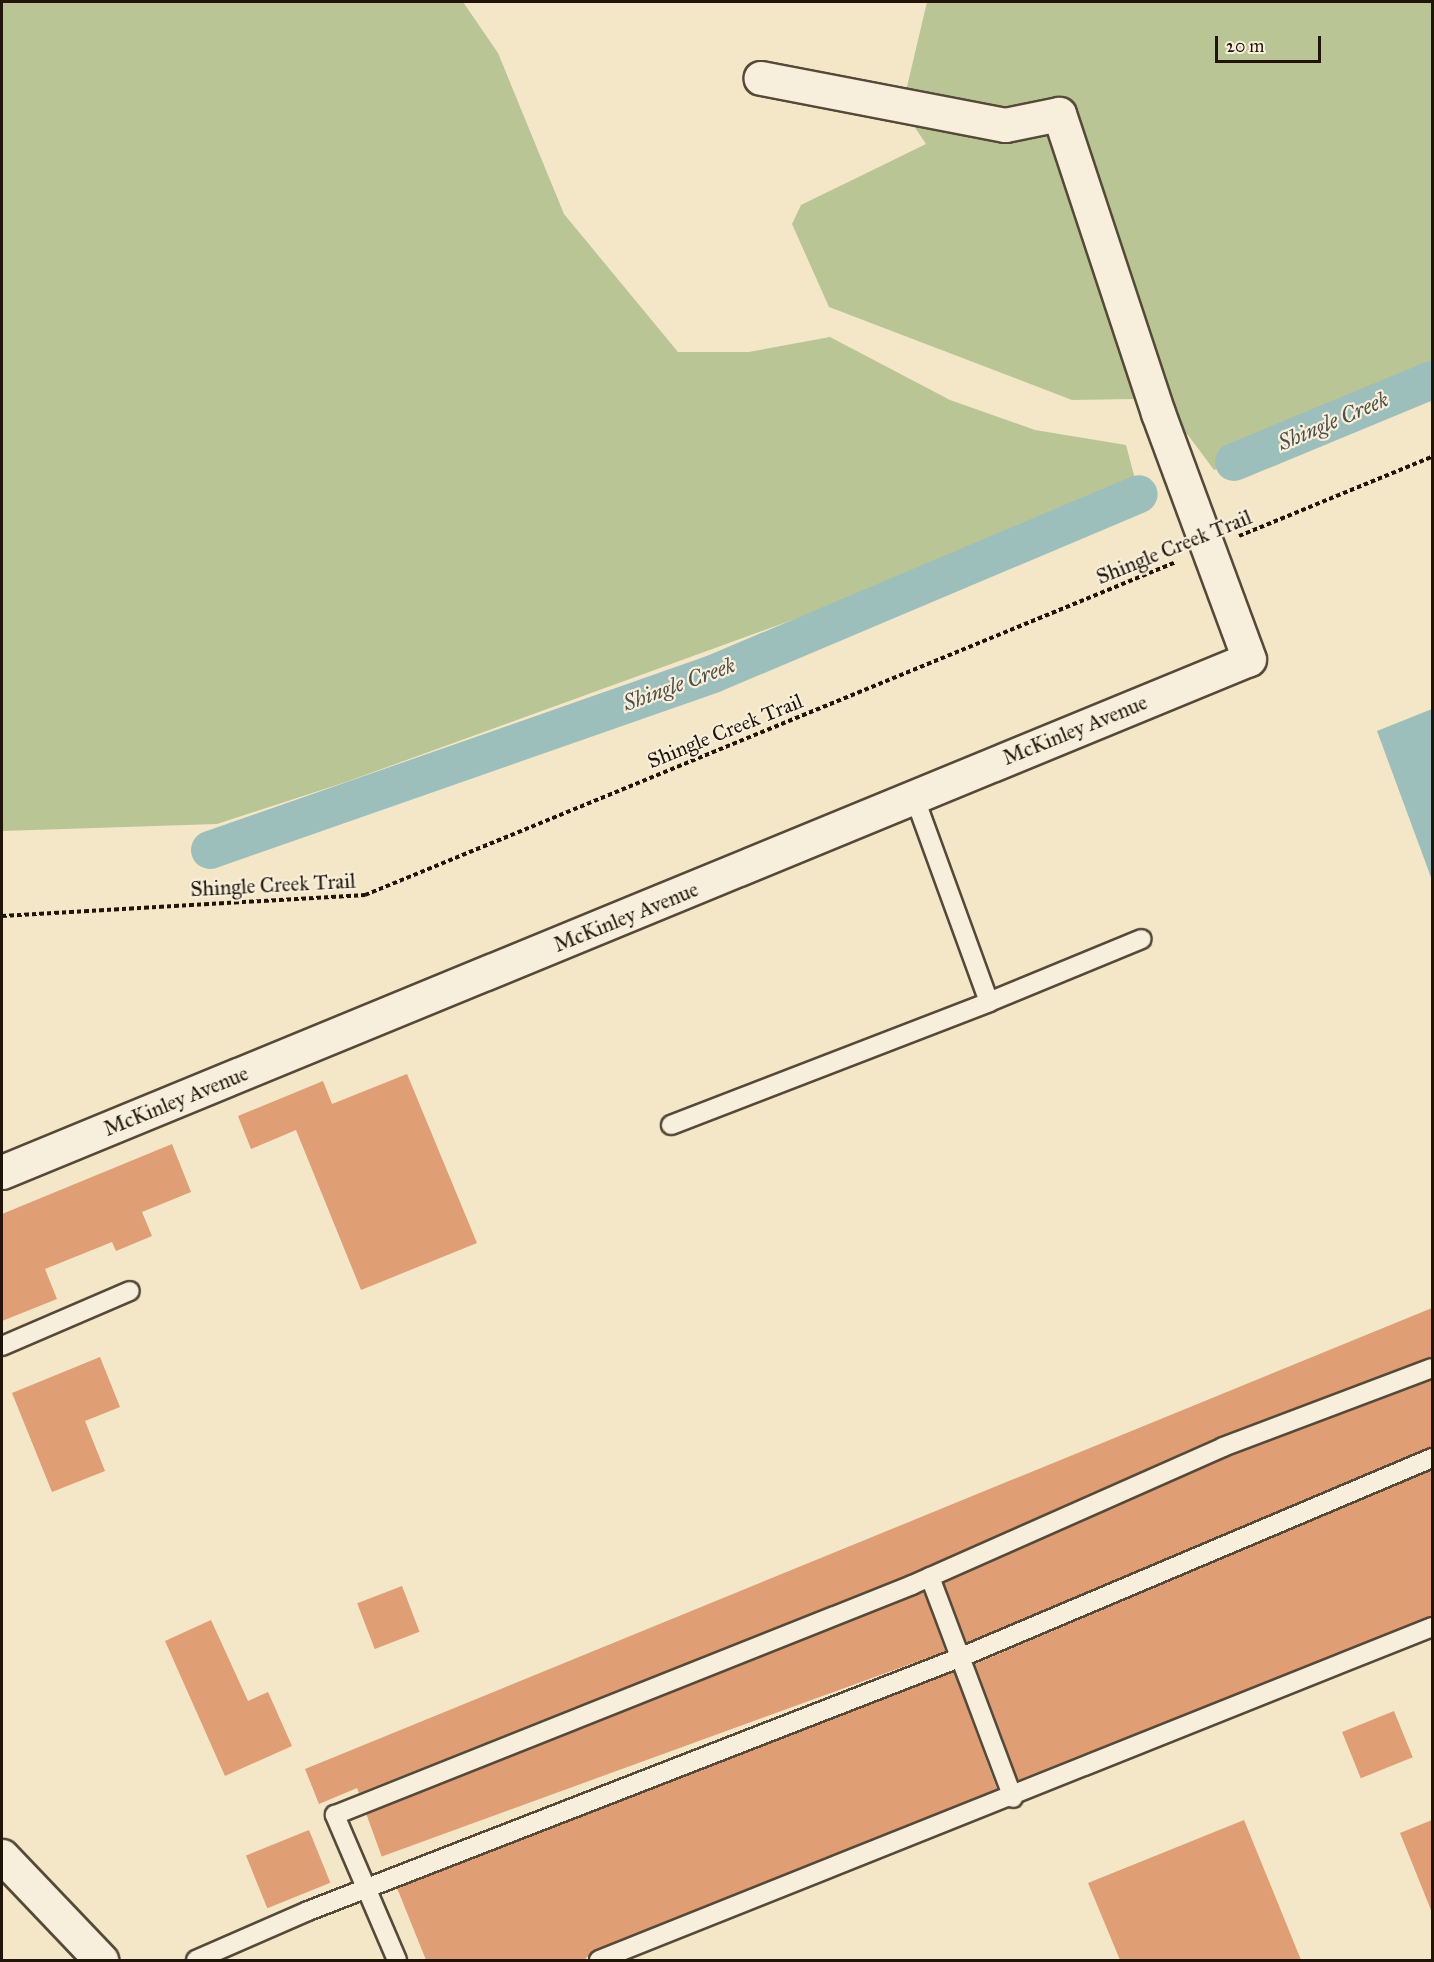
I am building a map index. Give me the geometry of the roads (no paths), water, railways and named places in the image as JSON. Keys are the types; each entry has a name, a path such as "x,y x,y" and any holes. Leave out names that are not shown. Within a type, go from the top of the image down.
{"street":[{"name":"McKinley Avenue","path":"2,1173 1249,659 1207,549 1059,114 1005,125 759,78"},
{"path":"2,1856 101,1960"}],"lane":[{"path":"914,796 989,1002"},
{"path":"671,1125 989,1002 1142,939"},
{"path":"2,1346 130,1291"},
{"path":"397,1960 335,1815 930,1577 1223,1446 1432,1368"},
{"path":"196,1960 365,1889 958,1658 1432,1458"},
{"path":"930,1577 958,1658 1013,1798"},
{"path":"598,1960 1013,1798 1432,1627"}],"water":[{"path":"1432,709 1432,880 1377,731"}],"waterway":[{"name":"Shingle Creek","path":"1234,462 1432,380"},
{"name":"Shingle Creek","path":"210,850 713,674 1139,494"}]}
